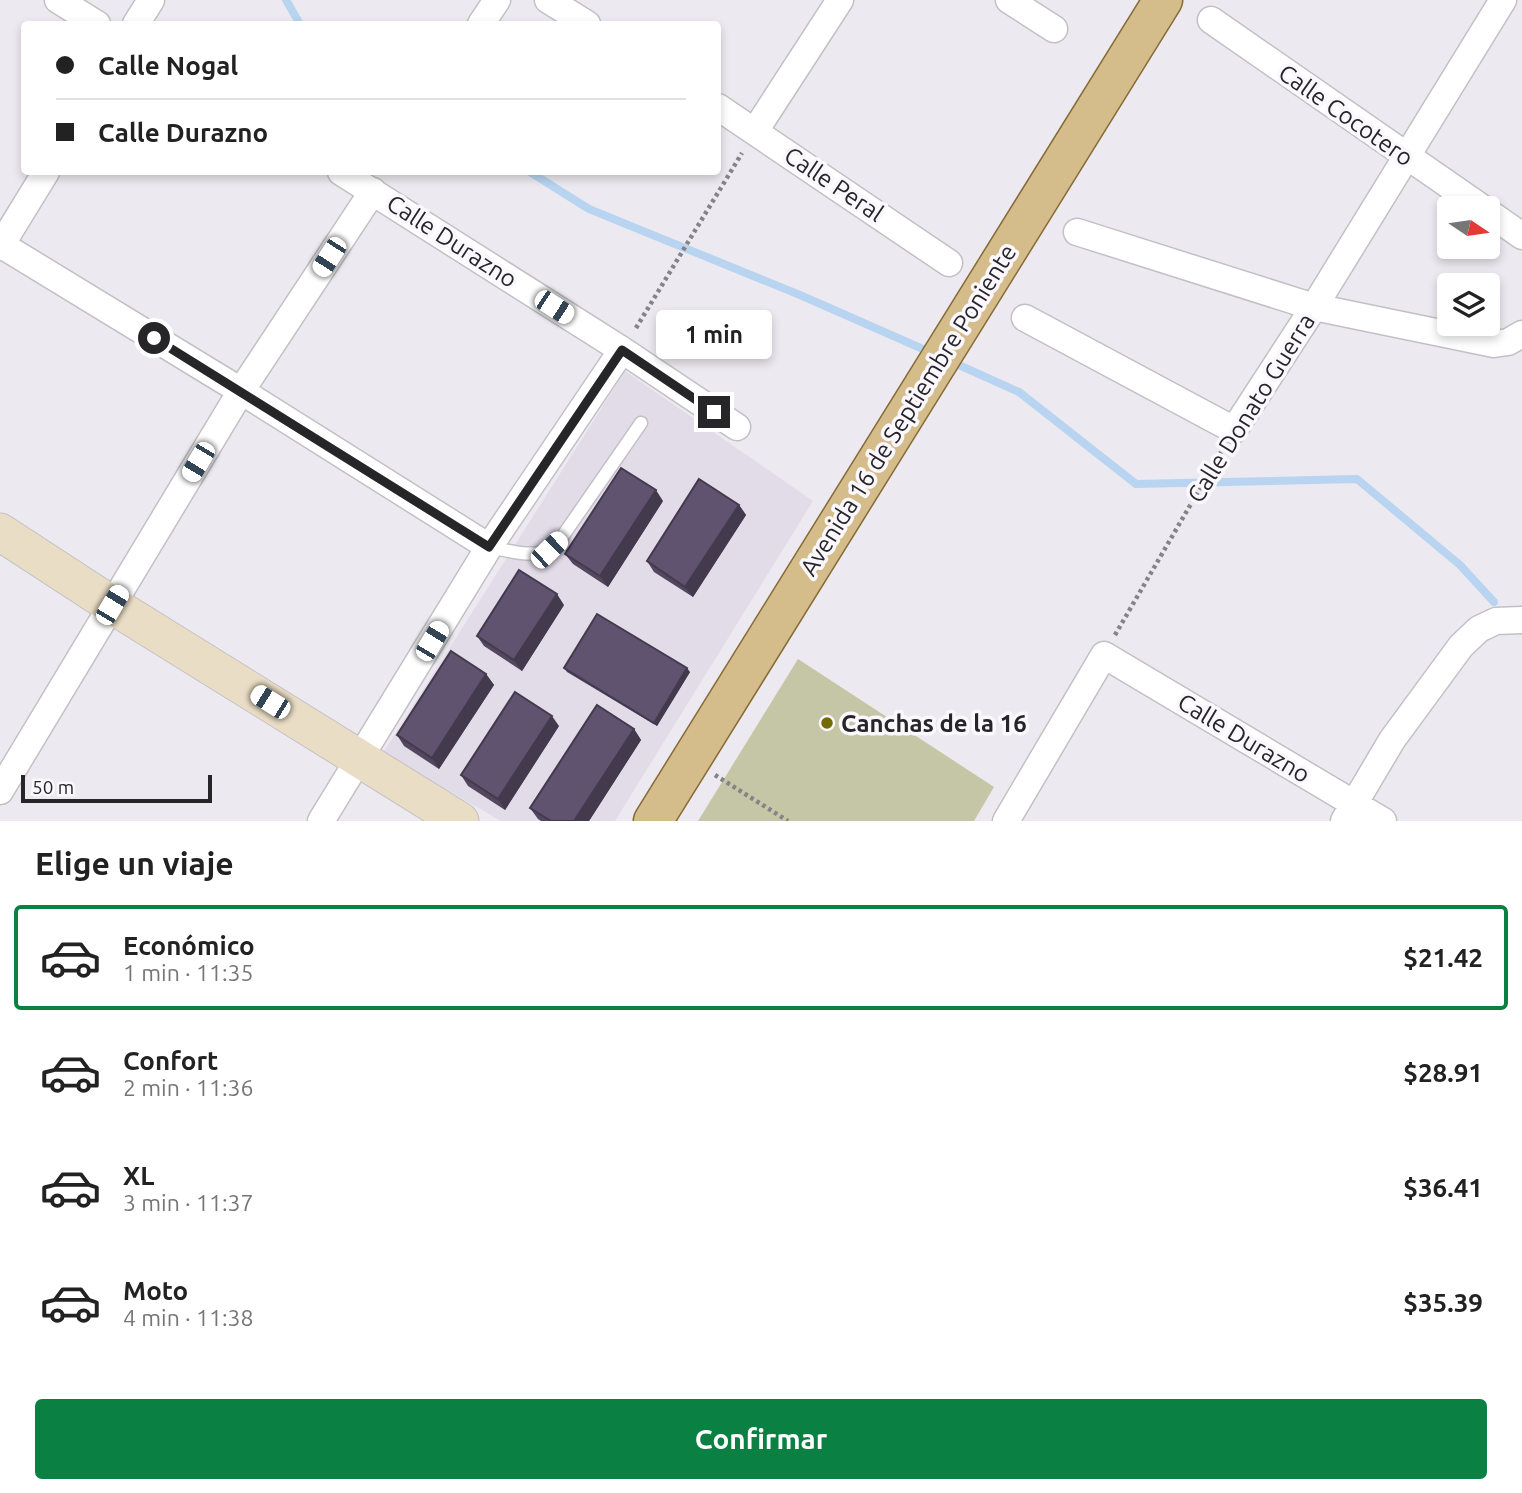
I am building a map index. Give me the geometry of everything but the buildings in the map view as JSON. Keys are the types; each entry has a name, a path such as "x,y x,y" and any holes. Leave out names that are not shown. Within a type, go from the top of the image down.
{"main road":[{"name":"Avenida 16 de Septiembre Poniente","path":"653,821 1163,0"}],"street":[{"path":"58,0 92,21"},
{"path":"138,21 151,0"},
{"path":"483,21 497,0"},
{"path":"548,0 582,21"},
{"path":"755,131 840,0"},
{"path":"1009,0 1054,30"},
{"name":"Calle Donato Guerra","path":"1234,430 1314,307 1503,0"},
{"name":"Calle Cocotero","path":"1212,20 1464,196"},
{"name":"Calle Peral","path":"721,109 949,262"},
{"path":"44,175 1,245 242,391 489,547"},
{"name":"Calle Durazno","path":"346,175 622,350 737,427"},
{"path":"0,791 242,391 373,191"},
{"path":"1500,220 1522,236"},
{"path":"1077,232 1314,307 1494,344 1508,342 1522,334"},
{"path":"1025,317 1234,430"},
{"path":"321,821 489,547 622,350"},
{"path":"0,532 112,605 460,821"},
{"path":"1350,812 1392,740 1461,646 1479,629 1496,621 1519,620"},
{"path":"1006,821 1104,655"},
{"name":"Calle Durazno","path":"1104,655 1350,812 1383,821"}],"lane":[{"path":"489,547 523,553 549,550 562,537 641,423"}],"path":[{"path":"622,350 755,131"},
{"name":"Calle Donato Guerra","path":"1104,655 1234,430"},
{"path":"691,760 788,821"}],"shaded area":[{"path":"625,371 813,501 615,821 501,821 383,753"}],"green space":[{"name":"Canchas de la 16","path":"798,659 994,787 974,821 698,821"}],"waterway":[{"path":"286,0 298,21"},
{"path":"535,175 589,209 800,295 932,353"},
{"path":"950,361 1019,392 1136,484 1357,479 1460,565 1494,602"}],"place":[{"name":"Canchas de la 16","path":"827,723"}],"route":[{"path":"154,338 489,547 622,350 714,412"}]}
